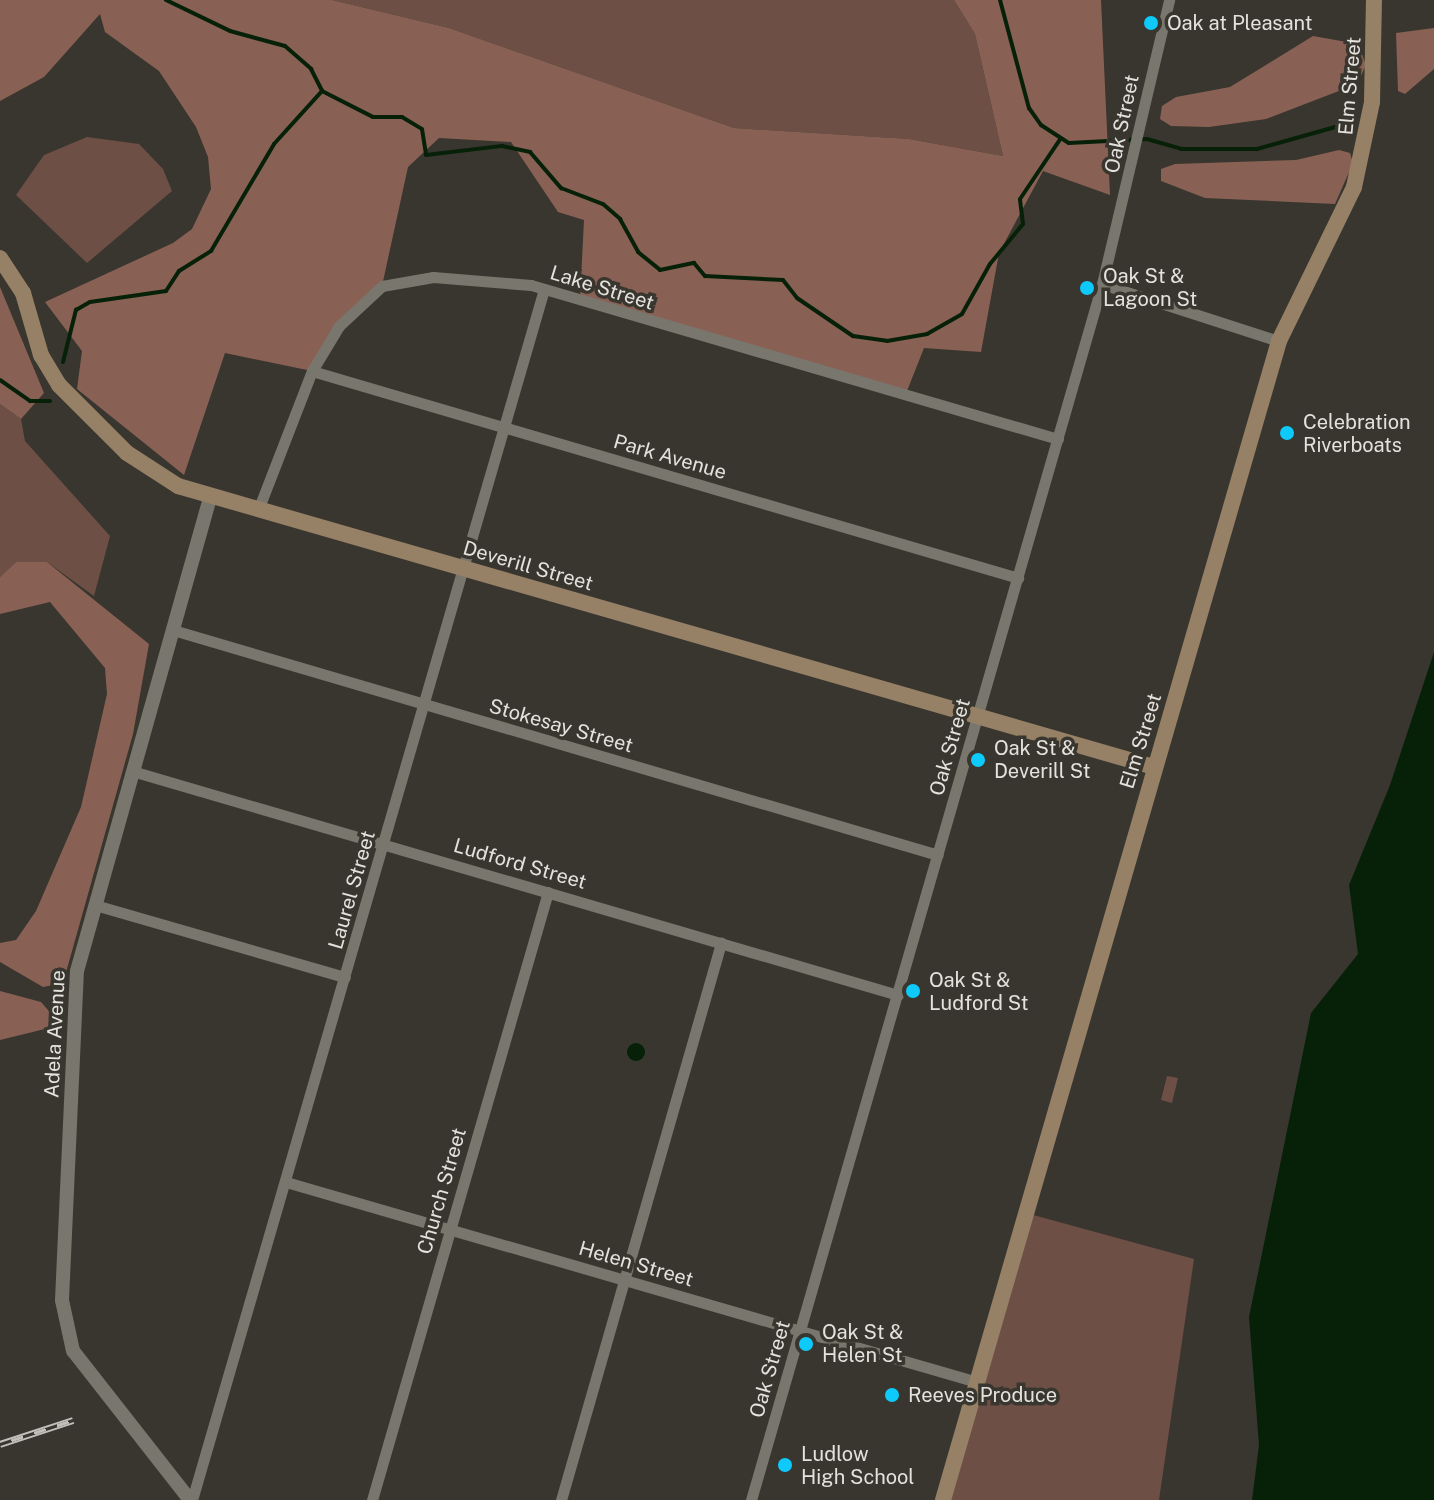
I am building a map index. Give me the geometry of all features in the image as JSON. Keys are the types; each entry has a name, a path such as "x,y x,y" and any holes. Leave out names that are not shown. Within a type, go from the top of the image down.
{"main road":[{"name":"Elm Street","path":"943,1500 1279,341 1354,187 1372,102 1374,0"},
{"name":"Deverill Street","path":"0,258 23,293 55,380 127,453 178,486 210,498 1154,767"}],"street":[{"name":"Oak Street","path":"751,1500 1102,284 1169,0"},
{"name":"Lake Street","path":"258,510 312,371 339,326 382,286 433,277 509,281 544,289 1058,439"},
{"path":"1102,284 1279,341"},
{"name":"Laurel Street","path":"191,1500 385,844 544,289"},
{"name":"Park Avenue","path":"312,371 1018,578"},
{"name":"Adela Avenue","path":"191,1500 82,1365 64,1323 73,1007 95,905 210,498"},
{"name":"Stokesay Street","path":"173,630 938,855"},
{"name":"Ludford Street","path":"132,771 898,995"},
{"name":"Church Street","path":"372,1500 548,892"},
{"path":"95,905 345,977"},
{"path":"561,1500 721,943"},
{"name":"Helen Street","path":"286,1182 977,1382"}],"shaded area":[{"path":"0,0 332,0 449,28 734,128 909,139 1003,156 975,34 954,0 1101,0 1110,195 1043,171 999,253 981,352 924,348 905,396 580,300 584,220 558,212 511,142 439,138 408,167 382,286 365,297 312,371 225,353 184,475 77,389 82,351 45,302 173,243 192,229 211,189 208,157 196,127 159,71 105,32 100,14 44,77 0,101"},
{"path":"332,0 954,0 975,34 1003,156 909,139 734,128 449,28"},
{"path":"1434,28 1434,69 1405,94 1398,91 1396,33"},
{"path":"1313,36 1358,44 1366,65 1357,84 1266,119 1209,127 1171,126 1160,119 1162,106 1176,97 1230,87"},
{"path":"87,137 139,144 163,169 172,191 87,263 16,195 44,155"},
{"path":"1339,150 1350,153 1353,163 1335,204 1205,198 1161,181 1161,169 1175,164 1296,160"},
{"path":"0,287 44,393 21,419 0,404"},
{"path":"0,404 21,419 25,441 110,536 94,596 47,562 16,562 0,577"},
{"path":"16,562 47,562 149,644 133,734 63,983 43,987 0,962 0,943 16,940 36,911 81,807 107,694 105,668 50,602 0,614 0,577"},
{"path":"1434,652 1434,1500 1252,1500 1259,1445 1249,1317 1311,1013 1358,954 1349,885 1390,785"},
{"path":"0,991 41,1002 61,1025 0,1040"},
{"path":"636,1043 645,1052 636,1061 627,1052"},
{"path":"1167,1076 1178,1078 1172,1103 1161,1100"},
{"path":"1026,1213 1194,1259 1159,1500 943,1500"}],"waterway":[{"path":"166,0 230,31 285,46 311,69 322,91 373,117 402,117 422,129 426,155 502,146 530,152 561,188 603,204 620,219 638,252 660,270 694,263 705,276 783,280 797,298 853,336 887,341 927,334 962,314 990,264 1023,224 1020,199 1061,138"},
{"path":"1000,0 1029,108 1041,125 1069,143 1147,139 1181,149 1257,149 1339,126"},
{"path":"63,362 76,310 90,302 166,291 179,271 211,251 274,144 322,91"},
{"path":"0,380 30,401 50,401"}],"railway":[{"path":"0,1444 73,1420"}],"place":[{"name":"Oak at Pleasant","path":"1151,23"},
{"name":"Oak St & Lagoon St","path":"1087,288"},
{"name":"Celebration Riverboats","path":"1287,433"},
{"name":"Oak St & Deverill St","path":"978,760"},
{"name":"Oak St & Ludford St","path":"913,991"},
{"name":"Oak St & Helen St","path":"806,1344"},
{"name":"Reeves Produce","path":"892,1395"},
{"name":"Ludlow High School","path":"785,1465"}]}
